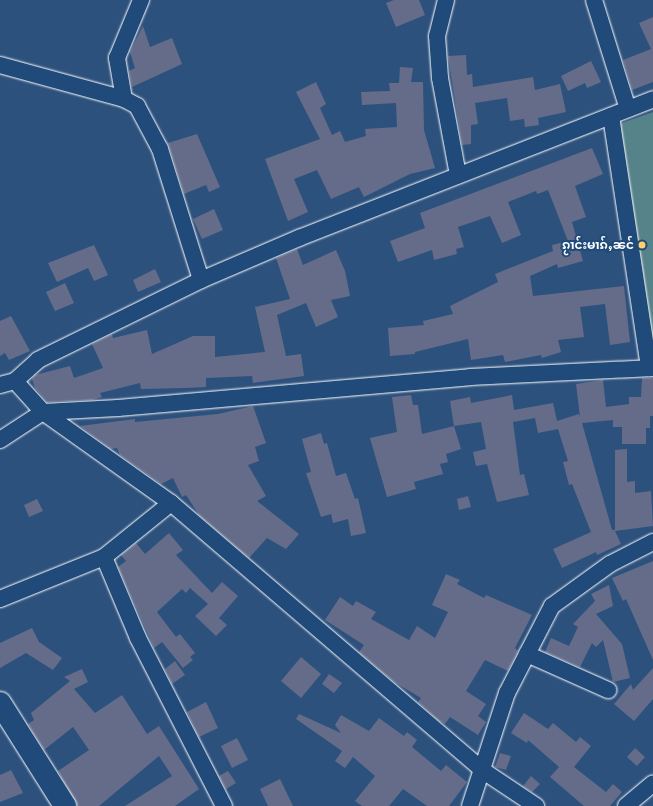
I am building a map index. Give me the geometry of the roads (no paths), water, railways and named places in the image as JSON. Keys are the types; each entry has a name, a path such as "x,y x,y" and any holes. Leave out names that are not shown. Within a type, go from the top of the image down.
{"street":[{"path":"124,99 117,58 141,0"},
{"path":"446,0 437,36 440,78 458,175"},
{"path":"594,0 628,110"},
{"path":"0,65 124,99 142,112 160,149 201,280"},
{"path":"536,806 482,770 171,503 43,412 8,383 38,360 201,280 458,175 653,100"},
{"path":"0,440 43,412 118,408 470,377 651,368 611,116"},
{"path":"0,599 104,557 171,503"},
{"path":"470,806 507,694 552,606 610,564 653,542"},
{"path":"104,557 138,638 224,806"},
{"path":"527,654 608,690"},
{"path":"0,703 65,806"},
{"path":"626,806 653,783"}],"place":[{"name":"ၵႂၢင်းမၢၵ်ႇၼင်","path":"642,245"}]}
